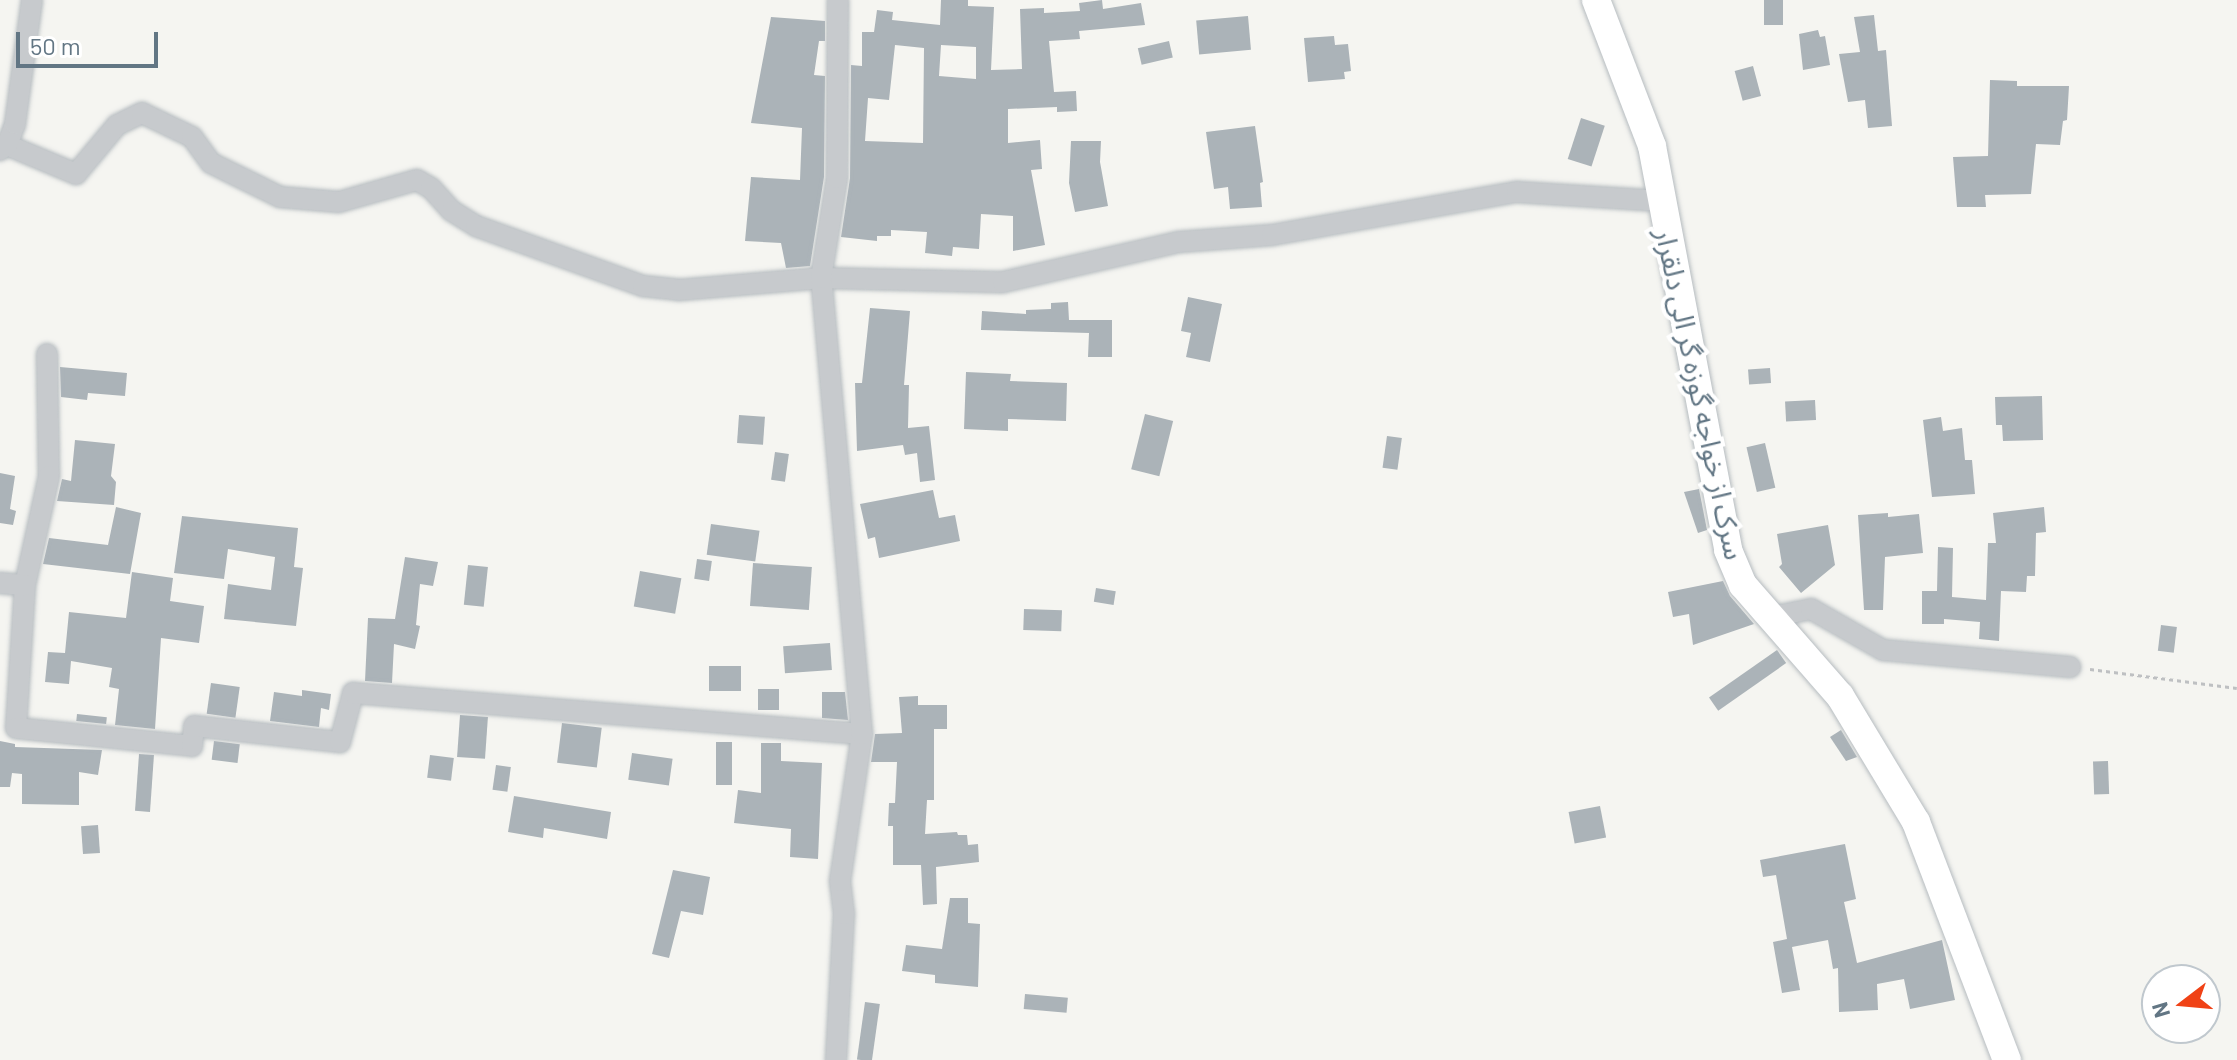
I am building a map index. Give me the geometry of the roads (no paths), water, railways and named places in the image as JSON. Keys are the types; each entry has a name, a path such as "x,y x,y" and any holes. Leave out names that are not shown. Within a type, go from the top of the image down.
{"street":[{"path":"32,0 15,124 4,147 76,174 117,125 142,113 192,137 211,163 280,197 339,202 417,180 431,188 452,211 476,226 643,286 679,290 821,278 1003,282 1179,242 1272,235 1517,192 1662,201"},
{"path":"836,1060 844,914 840,881 862,734 821,278 837,178 838,0"},
{"name":"سرک از خواجه گوزه گر الی دلقرار","path":"1596,0 1652,146 1728,550 1743,585 1840,696 1916,822 2007,1060"},
{"path":"47,354 49,476 25,585 16,728 192,746 194,726 340,742 353,693 862,734"},
{"path":"0,583 25,585"},
{"path":"1771,617 1811,609 1883,650 2070,667"}]}
